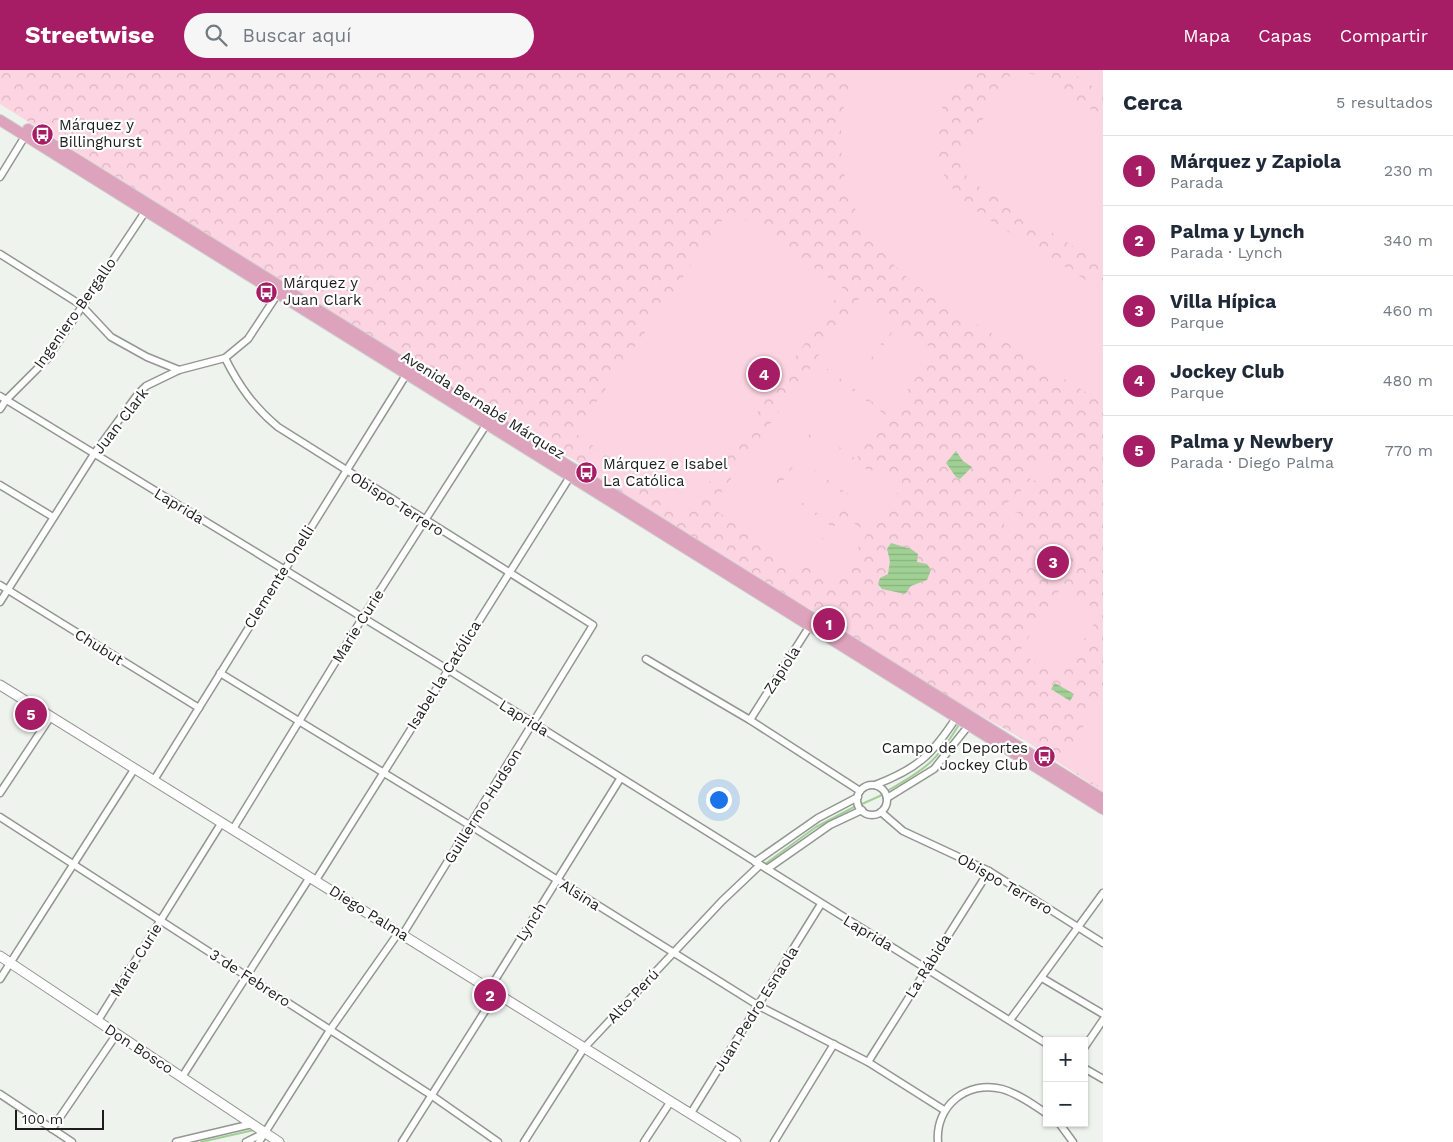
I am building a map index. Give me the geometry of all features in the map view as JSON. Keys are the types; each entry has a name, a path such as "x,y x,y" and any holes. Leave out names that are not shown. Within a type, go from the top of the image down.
{"main road":[{"name":"Avenida Bernabé Márquez","path":"0,112 145,212 280,291 406,375 486,425 571,473"},
{"name":"Avenida Bernabé Márquez","path":"0,120 27,132 812,623 1103,799"},
{"name":"Avenida Bernabé Márquez","path":"812,623 956,718 1103,809"},
{"name":"Diego Palma","path":"0,685 736,1142"},
{"name":"Don Bosco","path":"0,956 279,1142"}],"street":[{"path":"0,177 27,132"},
{"name":"Ingeniero Bergallo","path":"0,409 3,398 47,359 81,305 145,212"},
{"path":"0,254 81,305 111,337 147,357 179,370"},
{"name":"Juan Clark","path":"0,602 94,454 138,394 146,386 179,370 225,358 248,339 280,291"},
{"name":"Obispo Terrero","path":"225,358 235,379 258,411 278,427 592,625"},
{"name":"Clemente Onelli","path":"154,780 283,569 406,375"},
{"name":"Laprida","path":"3,398 363,617 1043,1041"},
{"name":"Marie Curie","path":"233,829 363,617 486,425"},
{"name":"Isabel la Católica","path":"182,1077 246,976 313,879 383,772 571,473"},
{"path":"0,485 52,518"},
{"name":"Chubut","path":"0,586 198,708"},
{"name":"Zapiola","path":"750,720 812,623"},
{"name":"Guillermo Hudson","path":"259,1142 330,1030 401,933 472,826 592,625"},
{"path":"646,659 750,720 859,794 862,810 869,814 881,812 886,806 887,798 883,790 875,786"},
{"name":"Alsina","path":"220,673 472,826 759,1006 868,1062 944,1110"},
{"path":"0,793 51,716"},
{"path":"859,794 867,786 875,786 908,771 923,761 956,718"},
{"path":"887,798 934,769 969,725"},
{"path":"0,979 135,768"},
{"name":"Lynch","path":"402,1142 556,880 620,778"},
{"name":"Alto Perú","path":"524,1142 584,1048 757,864 818,818 859,794"},
{"path":"767,869 830,826 862,810"},
{"name":"Obispo Terrero","path":"881,812 904,831 989,871 1103,942"},
{"name":"3 de Febrero","path":"0,818 431,1095 498,1142"},
{"name":"Marie Curie","path":"97,1022 222,822"},
{"name":"La Rábida","path":"868,1062 989,871"},
{"path":"1010,1020 1103,893"},
{"name":"Juan Pedro Esnaola","path":"691,1113 821,904"},
{"path":"1042,978 1103,1014"},
{"path":"1088,1042 1103,1020"},
{"path":"52,1129 116,1035"},
{"path":"774,1142 834,1044"},
{"path":"1088,1070 1103,1079"},
{"path":"938,1142 937,1134 944,1110 956,1097 970,1090 994,1087 1014,1094 1043,1109"},
{"path":"0,1094 72,1142"},
{"path":"644,1142 671,1101"},
{"path":"176,1142 252,1124"},
{"path":"1062,1127 1072,1142"},
{"path":"246,1142 265,1133"}],"green space":[{"path":"0,70 1103,70 1103,792 1026,741 927,685 842,633 824,616 782,595 603,481 573,459 534,441 314,307 285,283 0,104"},
{"path":"854,70 972,70 954,86 942,107 936,145 939,164 947,180 958,195 972,207 1103,291 1103,403 923,290 898,269 877,245 861,220 849,192 843,163 841,133 845,102"},
{"path":"1067,70 1103,70 1103,93"},
{"path":"1028,73 1036,75 1103,117 1103,265 972,182 961,169 959,158 1010,76"},
{"path":"730,209 843,288 688,513 575,433"},
{"path":"860,297 896,323 851,386 815,360"},
{"path":"898,324 935,351 890,415 853,388"},
{"path":"814,363 887,416 856,459 783,406"},
{"path":"782,407 813,429 775,483 744,460"},
{"path":"816,433 869,471 851,496 798,459"},
{"path":"797,461 849,498 831,523 779,486"},
{"path":"1032,461 1051,464 1048,483 1030,480"},
{"path":"742,463 831,526 800,570 711,507"},
{"path":"873,469 901,488 872,530 844,511"},
{"path":"1022,481 1040,483 1038,501 1020,499"},
{"path":"1017,497 1022,507 1006,515 1001,506"},
{"path":"1018,512 1023,521 1007,530 1002,521"},
{"path":"842,515 868,533 834,583 808,564"},
{"path":"1062,586 1101,613 1059,678 1019,652"},
{"path":"1103,694 1103,789 1061,763"}],"shaded area":[{"path":"956,451 963,461 972,467 960,479 956,477 946,463"},
{"path":"891,543 911,549 918,554 917,562 927,564 931,570 927,580 911,586 905,594 882,589 878,584 880,578 888,574 890,561 887,549"},
{"path":"1055,683 1074,694 1070,701 1051,689"}],"waterway":[{"path":"887,791 929,763 944,747 960,723"},
{"path":"862,804 882,795"},
{"path":"765,864 816,827 856,806"},
{"path":"201,1142 254,1130"}],"place":[{"name":"Márquez y Billinghurst","path":"43,134"},
{"name":"Márquez y Juan Clark","path":"267,292"},
{"name":"Jockey Club","path":"764,374"},
{"name":"Márquez e Isabel La Católica","path":"587,473"},
{"name":"Villa Hípica","path":"1053,562"},
{"name":"Márquez y Zapiola","path":"829,624"},
{"name":"Palma y Newbery","path":"31,714"},
{"name":"Campo de Deportes Jockey Club","path":"1044,757"},
{"name":"Palma y Lynch","path":"490,995"}]}
